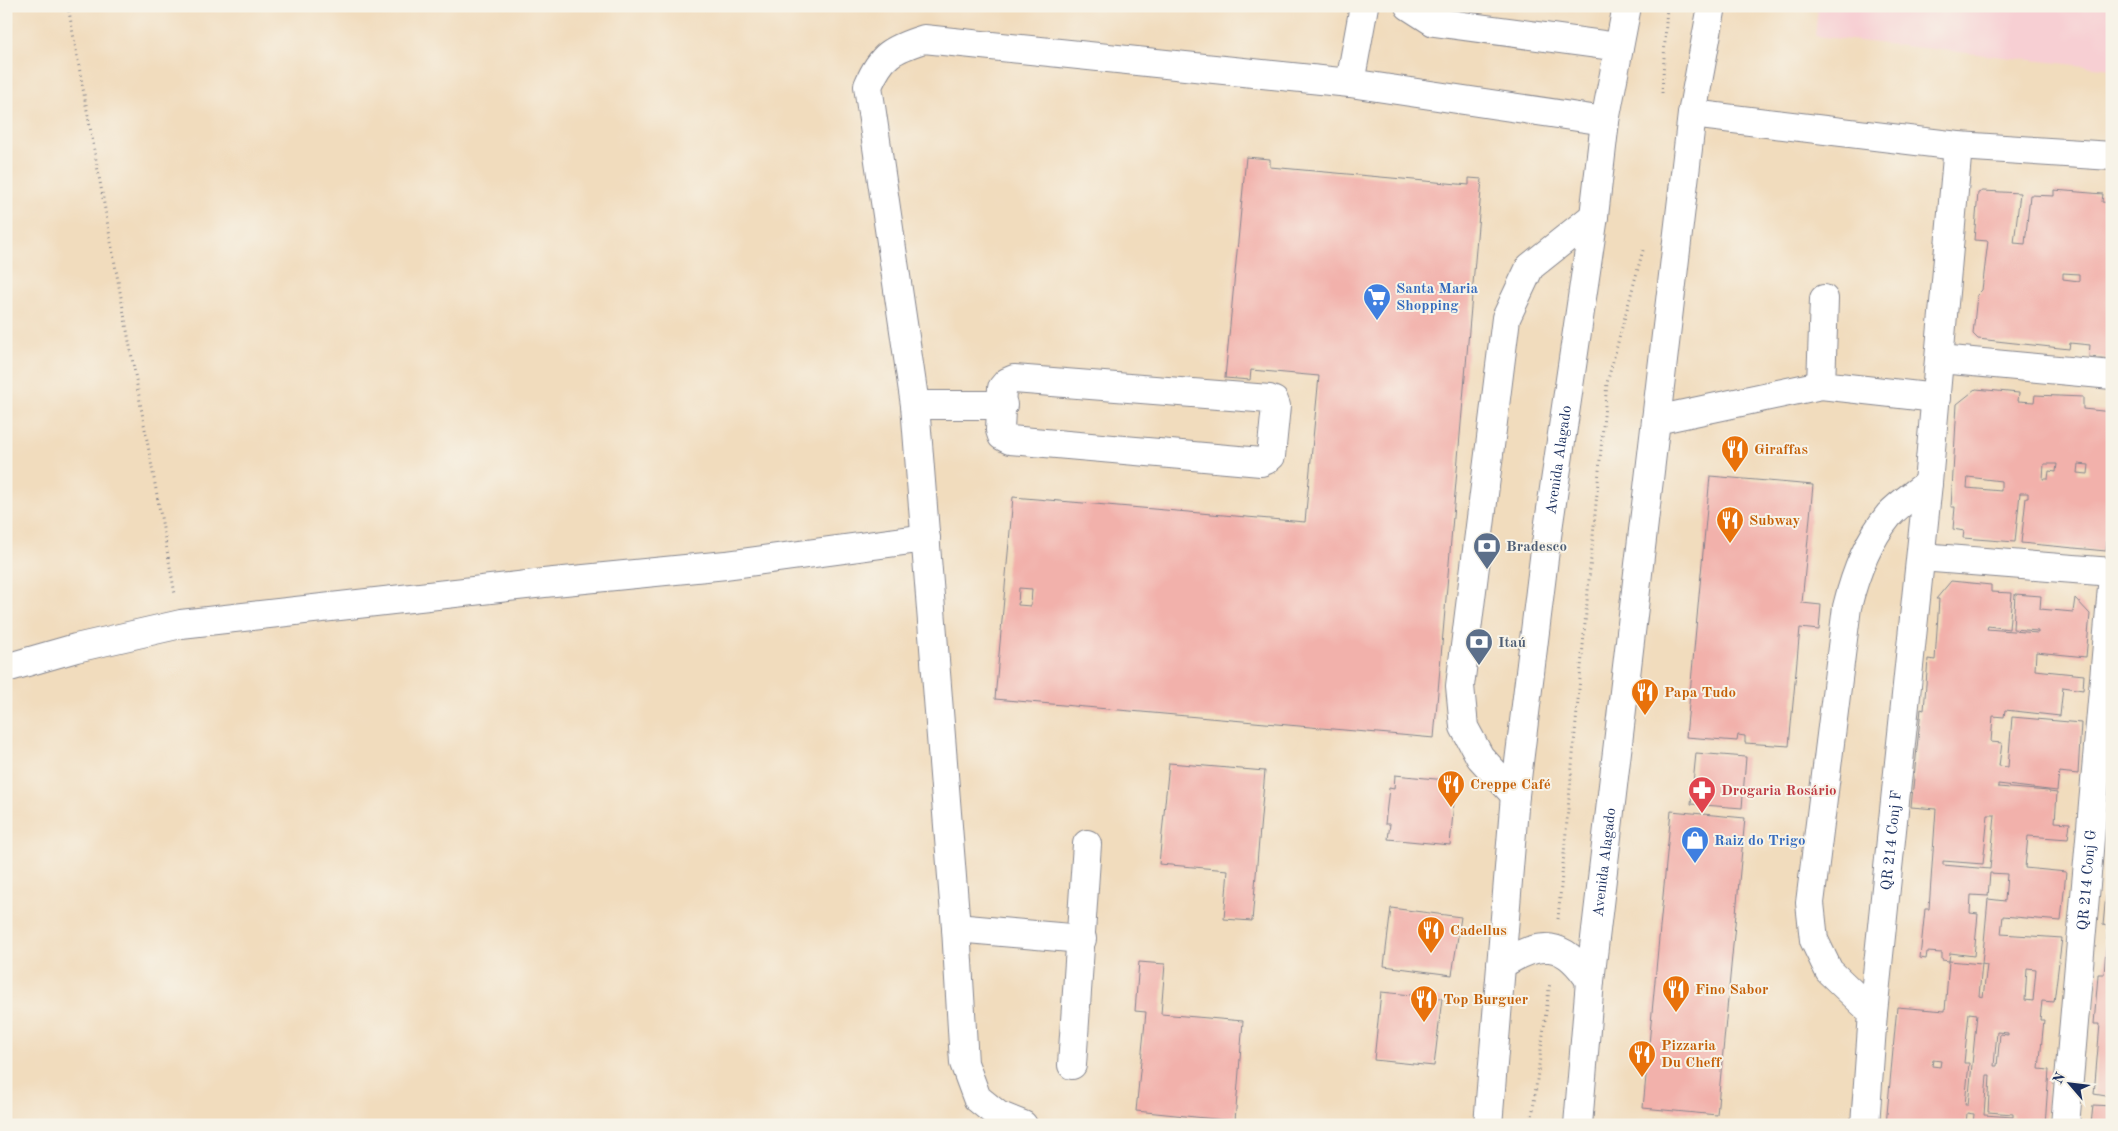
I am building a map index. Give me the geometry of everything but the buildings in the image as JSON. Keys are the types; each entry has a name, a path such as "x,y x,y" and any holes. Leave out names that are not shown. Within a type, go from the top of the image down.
{"street":[{"path":"1350,82 1364,6"},
{"path":"1409,6 1434,22 1619,47"},
{"name":"Avenida Alagado","path":"1488,1125 1515,795 1545,550 1594,216 1605,121 1627,6"},
{"name":"Avenida Alagado","path":"1578,1125 1590,981 1692,114 1712,6"},
{"path":"1023,1125 998,1115 977,1098 964,1063 956,928 916,405 868,86 876,67 899,47 924,39 1350,82 1605,121"},
{"path":"1692,114 1958,146 2112,156"},
{"name":"QR 214 Conj F","path":"1865,1125 1873,1012 1921,557 1958,146"},
{"path":"1515,795 1480,757 1464,728 1460,686 1506,318 1530,268 1594,216"},
{"path":"1821,385 1824,299"},
{"path":"1940,359 2112,374"},
{"path":"1014,379 1269,399 1274,401 1276,406 1271,456 1261,462 1010,440 1002,436 1000,430 1003,405 1002,388 1007,382 1014,379"},
{"path":"1656,420 1821,385 1936,398"},
{"path":"916,405 1003,405"},
{"path":"1873,1012 1829,971 1814,940 1810,903 1847,607 1855,576 1868,546 1890,515 1928,483"},
{"path":"6,668 76,648 181,624 544,582 726,565 926,538"},
{"path":"1921,557 2112,572"},
{"name":"QR 214 Conj G","path":"2065,1125 2112,587"},
{"path":"1072,1064 1087,844"},
{"path":"956,928 1082,939"},
{"path":"1501,965 1521,952 1542,948 1555,950 1568,955 1579,963 1590,981"}],"path":[{"path":"68,6 181,624"},
{"path":"1662,103 1667,6"},
{"path":"1531,1125 1555,950 1607,383 1644,245"}],"shaded area":[{"path":"1818,6 2112,6 2112,69 1815,36"}],"place":[{"name":"Santa Maria Shopping","path":"1377,321"},
{"name":"Giraffas","path":"1735,473"},
{"name":"Subway","path":"1730,544"},
{"name":"Bradesco","path":"1487,570"},
{"name":"Itaú","path":"1479,666"},
{"name":"Papa Tudo","path":"1645,716"},
{"name":"Creppe Café","path":"1451,808"},
{"name":"Drogaria Rosário","path":"1702,814"},
{"name":"Raiz do Trigo","path":"1695,864"},
{"name":"Cadellus","path":"1431,954"},
{"name":"Fino Sabor","path":"1676,1013"},
{"name":"Top Burguer","path":"1424,1023"},
{"name":"Pizzaria Du Cheff","path":"1642,1078"}]}
